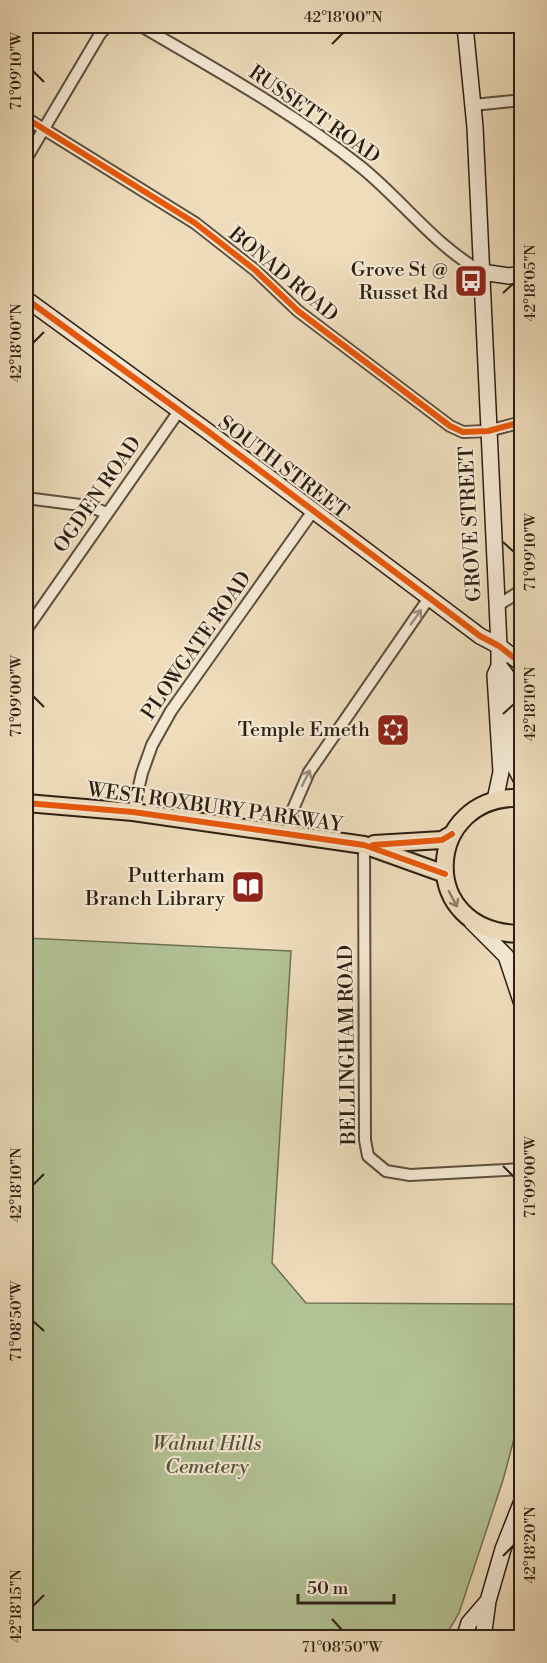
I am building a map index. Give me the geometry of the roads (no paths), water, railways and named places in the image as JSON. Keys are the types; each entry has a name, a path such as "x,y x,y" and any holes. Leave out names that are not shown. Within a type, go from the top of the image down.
{"main road":[{"name":"GROVE STREET","path":"465,26 473,105 499,646 499,666 495,675 501,772 495,800"},
{"path":"482,272 509,276 522,274"},
{"name":"SOUTH STREET","path":"26,299 480,636 499,646 522,664"},
{"name":"GROVE STREET","path":"499,666 506,675 512,761 522,781"},
{"path":"521,998 506,956 469,919 453,899 445,874 444,861 452,834 463,819 477,807 495,800 522,798"},
{"name":"WEST ROXBURY PARKWAY","path":"26,803 134,812 364,845 445,874"},
{"name":"WEST ROXBURY PARKWAY","path":"364,845 442,840 452,834"},
{"path":"469,919 485,929 503,934 522,934"},
{"path":"483,1638 489,1601 503,1549 522,1501"},
{"path":"464,1638 469,1623 489,1601"}],"street":[{"path":"26,159 93,44 107,26"},
{"name":"RUSSETT ROAD","path":"141,26 268,101 318,134 362,168 445,246 467,264 482,272"},
{"path":"473,105 522,100"},
{"name":"BONAD ROAD","path":"26,118 195,224 255,270 307,318 450,426 463,432 488,431 522,422"},
{"name":"OGDEN ROAD","path":"26,630 179,411"},
{"path":"26,498 88,506 107,513"},
{"name":"PLOWGATE ROAD","path":"134,812 142,773 152,745 171,711 313,511"},
{"path":"497,606 522,590"},
{"path":"289,834 294,804 311,768 429,598"},
{"name":"BELLINGHAM ROAD","path":"364,845 365,1128 368,1156 386,1171 410,1175 522,1169"}],"place":[{"name":"Grove St @ Russet Rd","path":"471,281"},
{"name":"Temple Emeth","path":"393,730"},
{"name":"Putterham Branch Library","path":"248,887"}],"park label":[{"name":"Walnut Hills Cemetery","path":"207,1456"}]}
